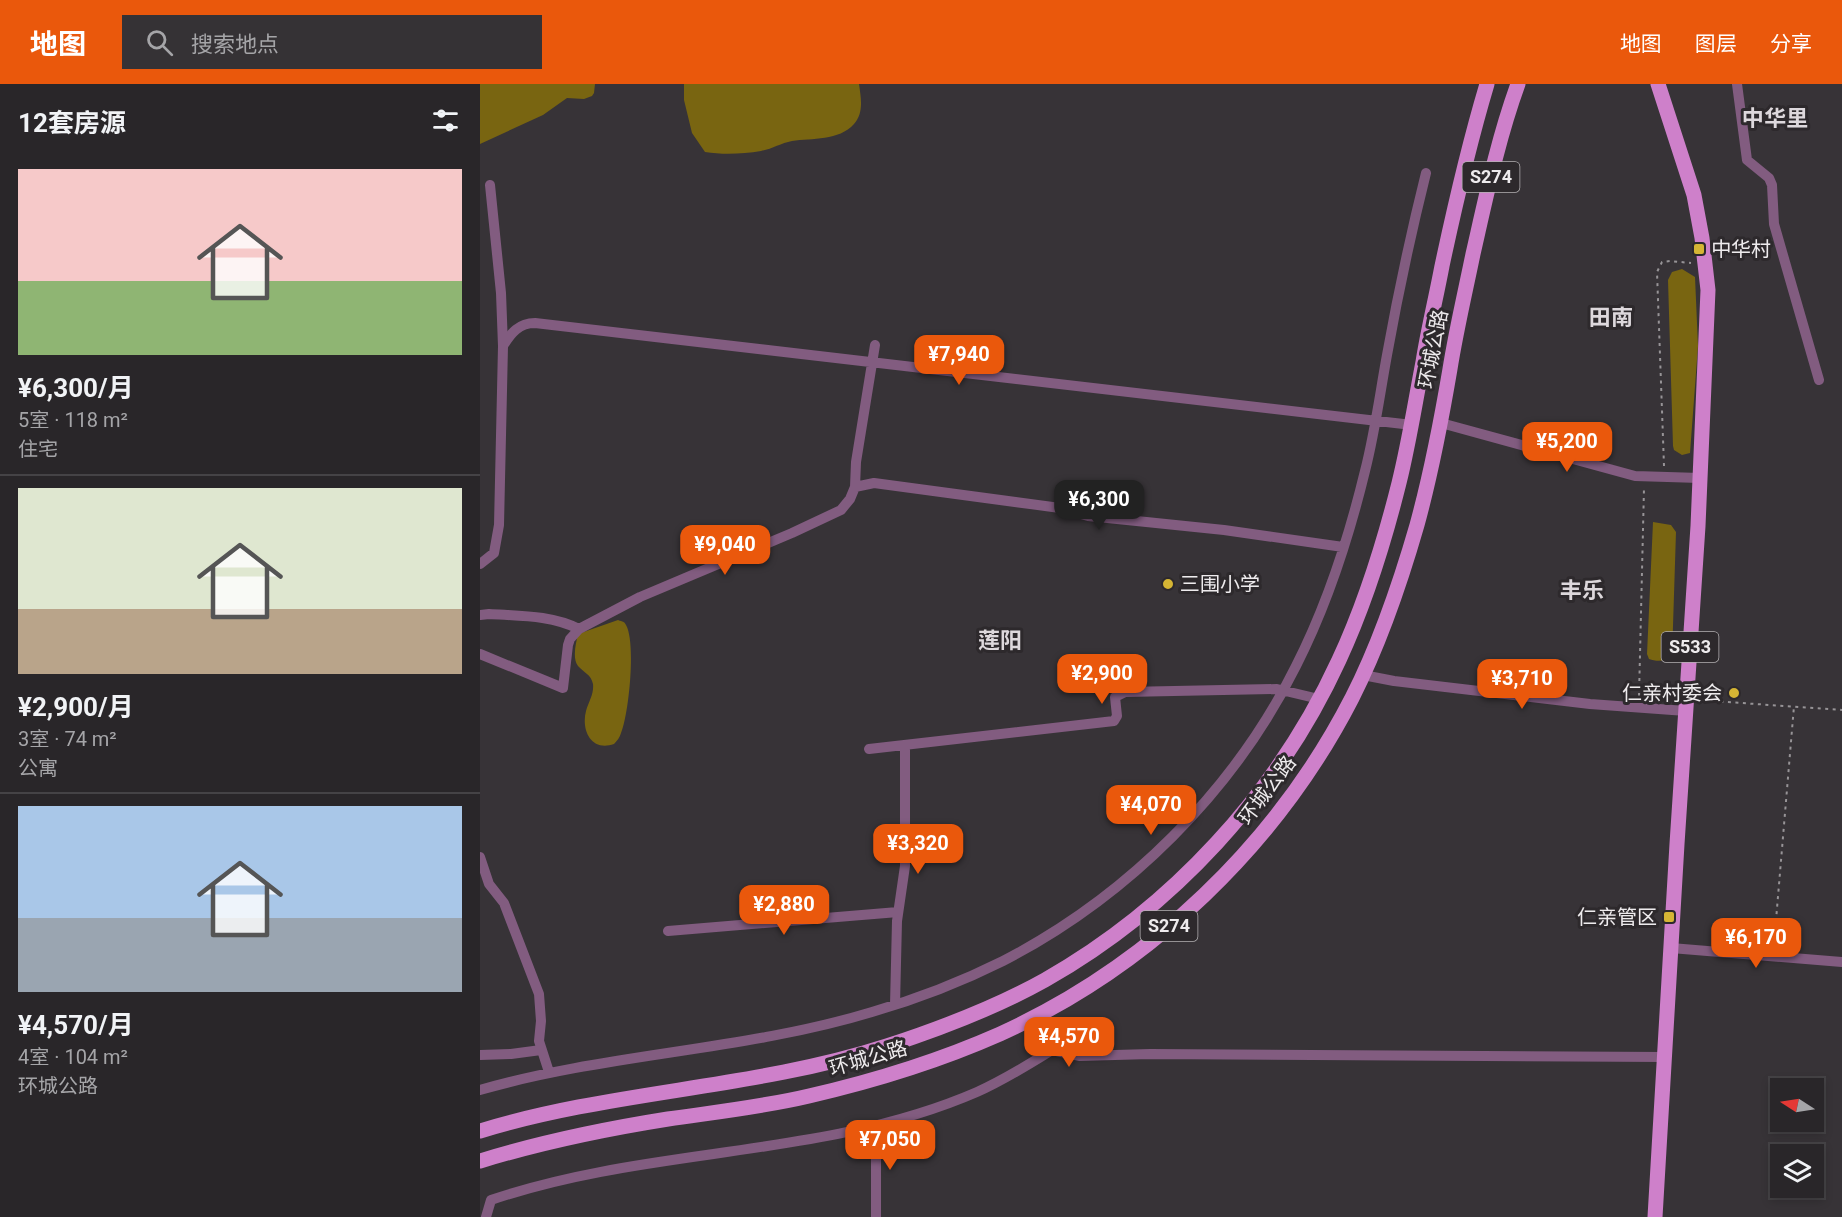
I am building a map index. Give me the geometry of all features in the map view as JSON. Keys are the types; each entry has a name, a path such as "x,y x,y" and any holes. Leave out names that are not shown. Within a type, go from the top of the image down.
{"main road":[{"name":"环城公路","path":"480,1131 570,1108 665,1091 753,1079 840,1060 964,1019 1019,994 1072,964 1127,925 1200,860 1241,815 1295,741 1340,658 1367,591 1390,518 1412,425 1457,197 1487,84"},
{"name":"环城公路","path":"480,1161 575,1136 668,1119 758,1107 847,1087 911,1068 974,1045 1059,1004 1106,974 1144,947 1198,901 1241,857 1301,783 1336,728 1363,675 1386,617 1408,555 1427,486 1484,203 1505,119 1518,84"},
{"name":"S533","path":"1655,1217 1700,478 1708,290 1694,195 1658,84"},
{"path":"1442,267 1470,272"}],"street":[{"path":"1737,84 1747,160 1769,178 1772,185 1774,224 1819,380"},
{"path":"480,1090 549,1072 758,1039 828,1024 895,1005 950,985 1002,961 1052,932 1105,895 1154,853 1217,789 1248,746 1283,690 1308,643 1343,547 1365,471 1426,173"},
{"path":"480,564 494,553 499,525 503,346 501,293 490,184"},
{"path":"503,346 512,333 521,326 535,323 1412,425"},
{"path":"480,654 563,688 568,645 579,629 640,597 841,510 850,499 855,487 856,462 875,345"},
{"path":"1440,423 1635,476 1700,478"},
{"path":"855,487 874,483 1060,508 1088,516 1224,530 1343,547"},
{"path":"480,615 550,618 579,629"},
{"path":"1363,675 1394,681 1578,703 1639,708 1686,705"},
{"path":"869,749 1113,721 1117,716 1115,697 1125,693 1266,689 1283,690 1319,699"},
{"path":"895,1005 898,912 905,866 905,745"},
{"path":"480,857 489,884 504,903 539,994 541,1021 539,1041 549,1072"},
{"path":"668,931 898,912"},
{"path":"1671,948 1842,962"},
{"path":"480,1055 541,1050"},
{"path":"486,1217 491,1200 571,1177 801,1140 876,1125 921,1112 977,1092 1015,1073 1052,1050 1080,1056 1150,1054 1665,1057"},
{"path":"876,1125 876,1217"}],"path":[{"path":"1664,478 1657,272 1662,262 1670,261 1706,266"},
{"path":"1639,708 1645,477"},
{"path":"1686,705 1794,706 1842,710"},
{"path":"1773,956 1794,706"}],"shaded area":[{"path":"480,84 595,84 592,96 584,99 567,98 543,115 480,144"},
{"path":"684,84 859,84 861,110 854,124 833,136 792,141 754,152 726,154 705,152 692,133 684,100"},
{"path":"1682,269 1695,277 1698,346 1690,453 1682,455 1674,450 1673,446 1668,280 1672,272"},
{"path":"1653,522 1671,525 1676,532 1672,657 1661,661 1649,659 1647,654"},
{"path":"618,620 626,625 631,646 627,710 621,734 614,744 606,746 599,745 589,738 585,718 593,684 589,676 576,663 575,655 578,634"}],"place":[{"name":"中华村","path":"1699,249"},
{"name":"三围小学","path":"1168,584"},
{"name":"仁亲村委会","path":"1734,693"},
{"name":"仁亲管区","path":"1669,917"}],"district":[{"name":"中华里","path":"1775,118"},
{"name":"田南","path":"1611,317"},
{"name":"丰乐","path":"1582,590"},
{"name":"莲阳","path":"1000,640"}]}
